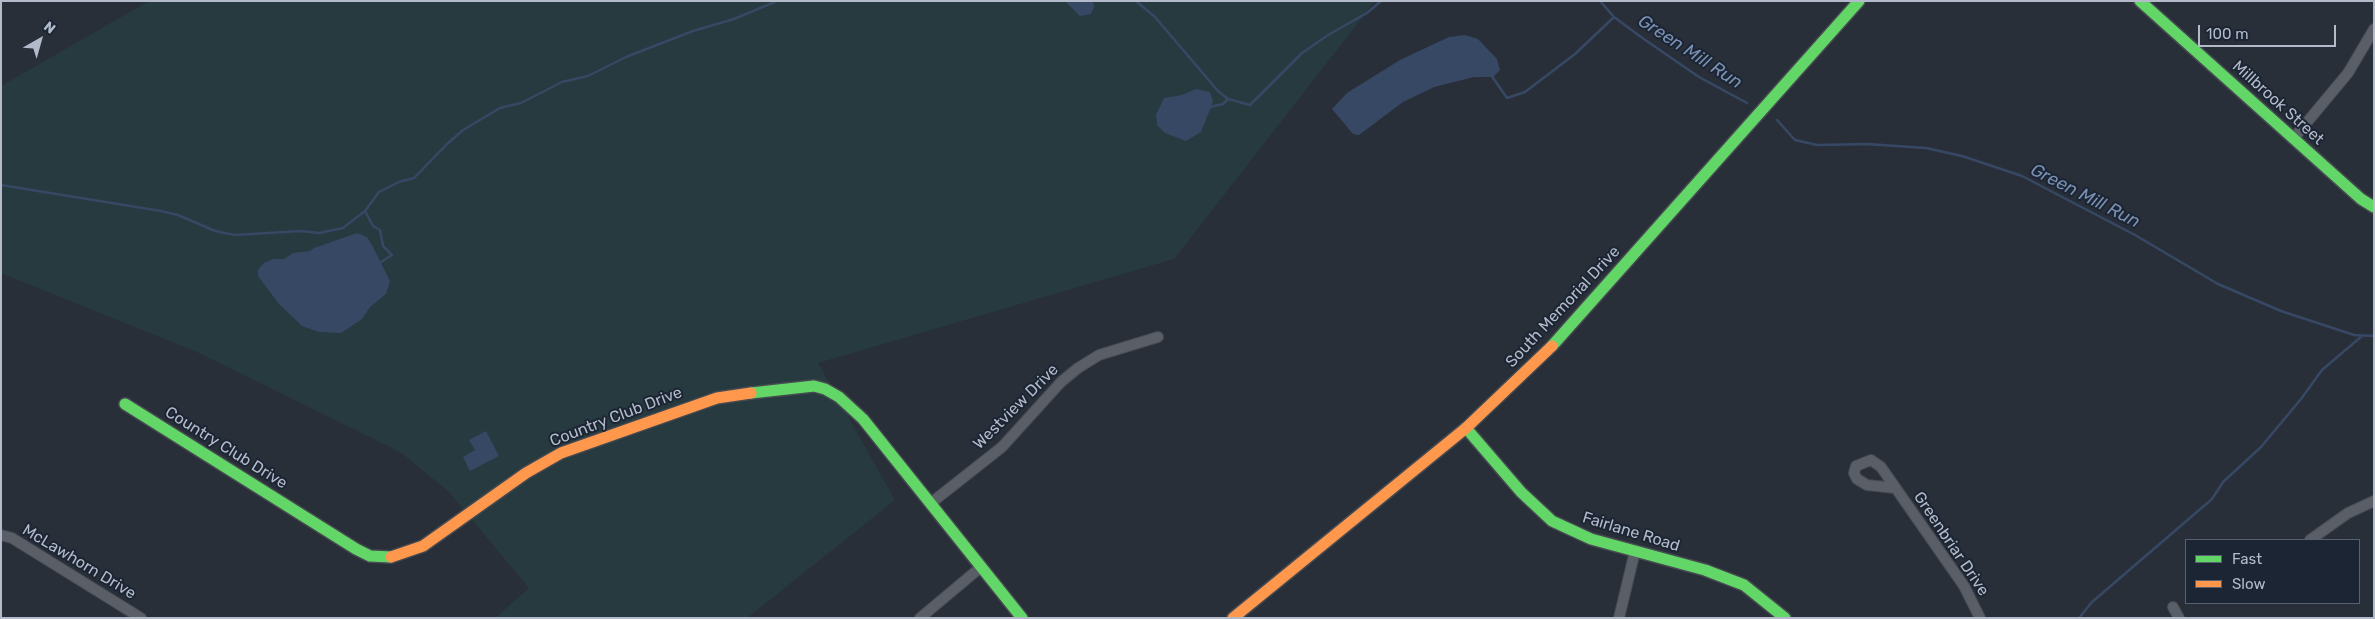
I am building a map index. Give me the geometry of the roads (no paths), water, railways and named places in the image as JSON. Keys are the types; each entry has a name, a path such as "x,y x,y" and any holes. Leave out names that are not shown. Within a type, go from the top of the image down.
{"street":[{"name":"South Memorial Drive","path":"1232,618 1466,428 1552,346 1859,1"},
{"name":"Millbrook Street","path":"2140,1 2361,199 2374,207"},
{"path":"2293,138 2348,73 2374,29"},
{"name":"Westview Drive","path":"931,503 1002,447 1061,382 1078,368 1106,353 1158,337"},
{"name":"Country Club Drive","path":"125,404 356,549 377,558 397,557 418,549 526,473 561,453 588,442 717,398 803,386 825,389 850,406 931,503 1022,618"},
{"name":"Fairlane Road","path":"1466,428 1521,492 1552,521 1591,539 1705,570 1744,584 1785,618"},
{"name":"Greenbriar Drive","path":"1895,488 1964,586 1980,618"},
{"path":"2311,539 2348,514 2374,501"},
{"name":"McLawhorn Drive","path":"1,535 12,538 141,618"},
{"path":"1619,618 1635,551"},
{"path":"920,618 981,567"},
{"path":"2173,607 2179,618"}],"water":[{"path":"1065,1 1093,1 1094,7 1091,14 1080,16"},
{"path":"1465,35 1478,39 1497,59 1500,70 1493,77 1474,77 1434,87 1403,102 1359,135 1353,134 1332,109 1347,93 1400,60 1449,37"},
{"path":"1196,89 1210,92 1213,102 1201,132 1186,141 1165,133 1157,125 1156,115 1164,98 1182,95"},
{"path":"357,233 367,237 390,281 386,294 370,307 362,319 341,333 319,332 302,326 279,304 258,276 258,270 264,263 273,259 284,259 293,253 310,251"},
{"path":"486,431 499,456 470,471 463,457 475,450 469,440"}],"waterway":[{"path":"1,185 161,211 178,215 215,231 235,235 301,231 319,233 343,228 365,211 379,192 399,182 414,178 463,130 500,108 521,103 562,82 588,76 626,57 693,31 734,19 777,1"},
{"path":"1136,1 1155,17 1218,91 1228,99 1250,105 1302,53 1328,35 1367,13 1381,1"},
{"name":"Green Mill Run","path":"1600,1 1614,17 1641,37 1699,77 1747,103"},
{"path":"1491,75 1507,98 1525,92 1575,54 1614,17"},
{"path":"1210,107 1223,104 1228,99"},
{"name":"Green Mill Run","path":"1777,120 1795,140 1817,145 1867,144 1926,148 1962,156 2022,176 2135,235 2218,284 2281,311 2354,335 2374,336"},
{"path":"365,211 373,226 380,230 383,246 392,255 381,262"},
{"path":"2079,618 2092,602 2212,499 2223,482 2261,447 2301,399 2322,370 2362,336"}]}
